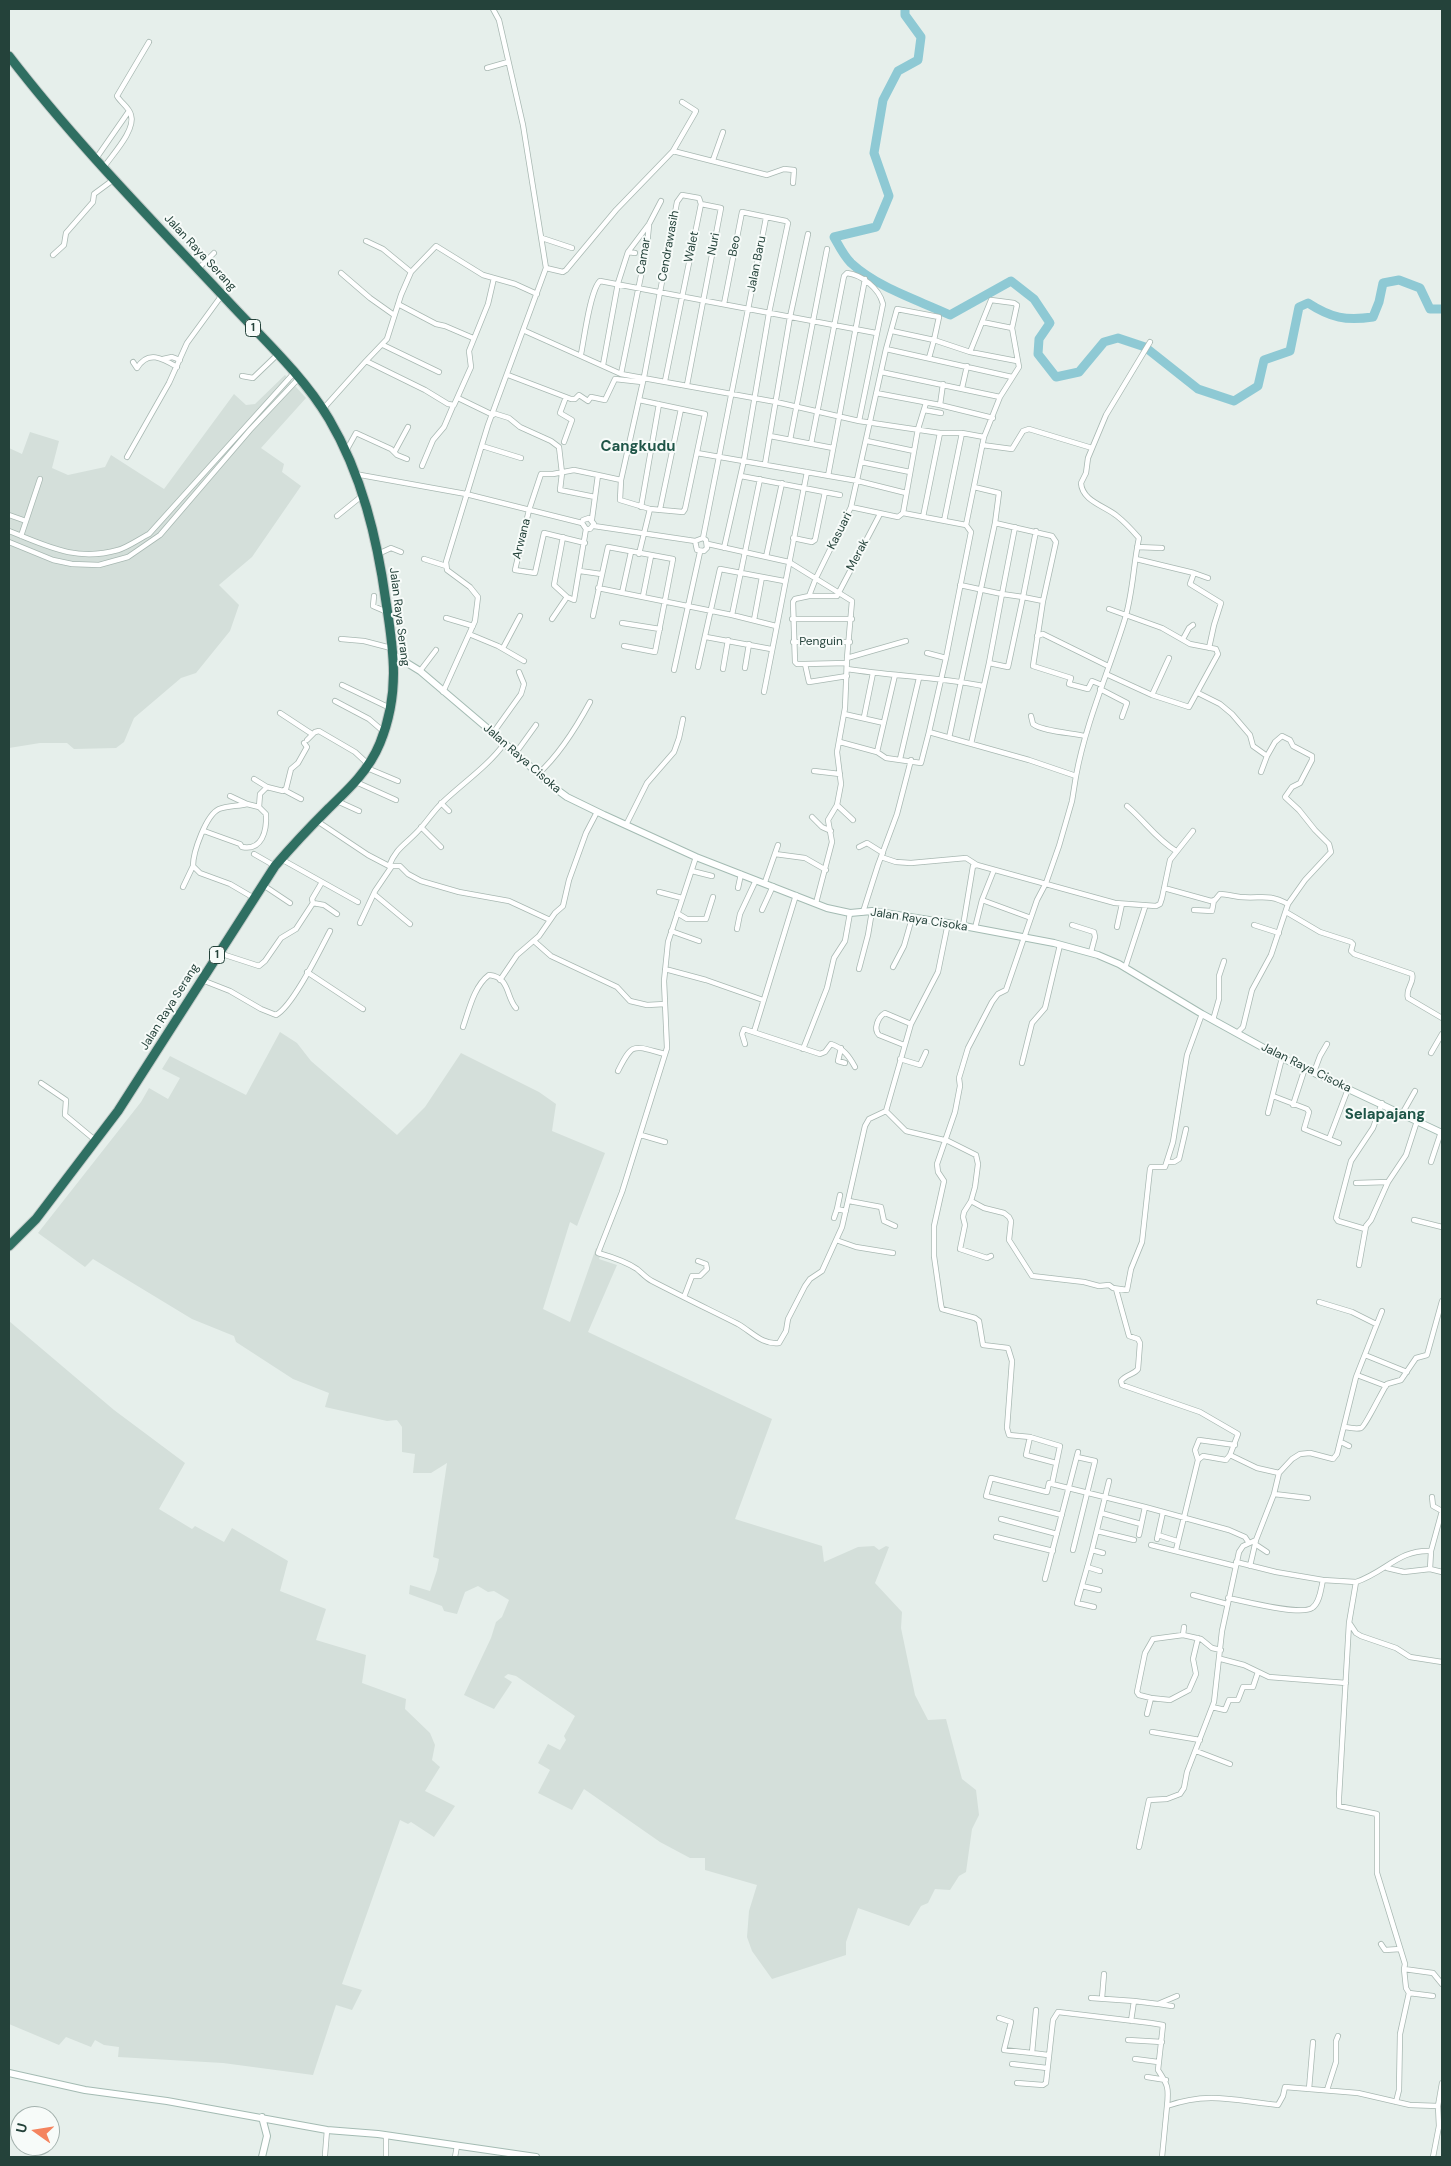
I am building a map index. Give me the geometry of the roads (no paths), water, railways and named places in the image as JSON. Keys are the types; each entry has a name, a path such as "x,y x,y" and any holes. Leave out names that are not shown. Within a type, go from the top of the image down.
{"highway":[{"name":"Jalan Raya Serang","path":"9,56 42,99 95,160 145,211 297,375 323,409 346,451 364,495 378,554 388,612 393,652 394,695 384,732 368,767 356,782 278,863 156,1054 96,1141 36,1219 9,1246"}],"street":[{"path":"443,692 473,626 478,597 470,588 447,570 446,566 466,494 482,446 525,331 546,268 523,125 499,20 493,9"},
{"path":"103,168 131,129 132,117 118,98 118,94 149,42"},
{"path":"487,68 508,62"},
{"path":"546,268 563,272 566,270 616,210 673,151 696,113 696,111 682,102"},
{"path":"95,160 129,111"},
{"path":"713,160 723,132"},
{"path":"673,151 767,175 784,169 794,170 793,183"},
{"path":"53,254 64,245 66,233 93,202 94,194 113,180"},
{"name":"Cendrawasih","path":"621,480 644,377 678,200 682,196 700,198"},
{"name":"Walet","path":"665,381 701,204 700,198"},
{"path":"603,365 618,283 628,252 649,224 661,201"},
{"name":"Nuri","path":"701,204 721,208 703,300"},
{"name":"Beo","path":"724,304 741,214 766,218"},
{"path":"724,548 741,476 769,313 788,223 766,218"},
{"name":"Jalan Baru","path":"703,538 766,218"},
{"name":"Camar","path":"621,374 639,288 649,224"},
{"path":"765,464 790,317 808,234"},
{"path":"542,238 572,248"},
{"path":"366,240 384,249 411,272"},
{"path":"323,409 383,345 390,333 394,315 411,272 436,246 473,269 537,294"},
{"path":"790,440 827,249"},
{"path":"628,252 635,253"},
{"path":"198,269 214,253"},
{"path":"341,273 370,298 394,315"},
{"path":"811,444 844,274 850,273 865,279 879,294 883,304 859,421"},
{"path":"422,466 433,440 444,427 471,367 469,351 488,304 494,278"},
{"path":"828,476 854,329 865,279"},
{"path":"581,354 596,284 600,281 876,333"},
{"path":"128,457 177,367 187,343 222,295"},
{"path":"687,385 703,300"},
{"path":"966,525 984,437 1000,397 1018,366 1012,328 1017,305 991,300 970,352"},
{"path":"398,304 436,324 473,338"},
{"name":"Kasuari","path":"809,596 851,507 896,312 900,308 940,318 934,340"},
{"path":"982,322 1012,328"},
{"path":"892,330 934,340 970,352 1017,362"},
{"path":"525,331 581,354 621,374 776,402 859,421 940,434 962,433 984,437"},
{"path":"929,358 934,340"},
{"path":"1052,1484 1059,1445 1030,1437 1009,1435 1012,1361 1008,1348 983,1345 979,1321 975,1318 942,1309 934,1256 934,1237 936,1214 944,1181 938,1172 937,1164 955,1112 960,1086 959,1078 968,1048 992,1002 998,994 1006,990 1037,900 1046,883 1061,842 1072,801 1085,736 1126,614 1139,538 1131,528 1112,512 1092,501 1081,488 1092,448 1110,407 1136,368 1150,342"},
{"path":"383,345 439,372"},
{"path":"886,349 1012,377"},
{"path":"242,376 253,378 277,355"},
{"path":"133,362 137,368 140,362 148,357 163,359 172,357 180,360"},
{"path":"163,359 177,367"},
{"path":"366,362 453,406"},
{"path":"962,388 967,366"},
{"path":"881,372 1000,397"},
{"path":"508,374 566,397 575,399 579,395 588,401 591,397 605,400 615,379 642,382"},
{"path":"9,532 61,552 72,554 93,554 119,550 149,534 297,375"},
{"path":"9,542 53,560 72,564 99,565 128,557 160,535 297,375"},
{"path":"940,405 943,384"},
{"path":"876,393 940,405 992,418"},
{"path":"564,442 572,420 560,413 566,397"},
{"path":"458,398 493,414 509,418 520,427 557,445 562,456 560,490 595,497"},
{"path":"529,510 540,474 562,473 574,470 621,480 620,500 650,509 683,512 705,414 638,400"},
{"path":"851,507 878,516 898,518 903,513 918,429 926,403"},
{"path":"641,507 659,404"},
{"path":"660,509 681,409"},
{"path":"924,410 941,413"},
{"path":"395,451 408,427"},
{"path":"982,445 1012,449 1023,431 1029,429 1092,448"},
{"path":"346,451 356,433 395,451 397,455 407,459"},
{"path":"944,521 962,433"},
{"path":"923,517 940,434"},
{"path":"770,436 832,448"},
{"path":"867,441 914,450"},
{"path":"482,446 521,458"},
{"path":"697,452 858,481 906,493"},
{"path":"861,462 910,472"},
{"path":"764,692 784,581 807,472"},
{"path":"355,474 466,494 582,523 586,530 585,542 574,600 566,597 554,585 563,538"},
{"path":"594,526 592,519 598,475"},
{"path":"741,476 840,495"},
{"path":"21,536 40,479"},
{"path":"732,614 760,479"},
{"path":"766,556 782,483"},
{"path":"950,738 982,589 999,493 974,487"},
{"path":"793,538 812,542 815,540 825,492"},
{"path":"337,516 364,495"},
{"path":"639,554 650,509"},
{"name":"Arwana","path":"529,510 514,568 517,571 535,573 544,533 585,542"},
{"path":"840,742 878,752 886,758 921,762 942,678 971,532 966,525 903,513"},
{"path":"167,514 173,520"},
{"path":"9,515 26,521"},
{"name":"Merak","path":"839,591 878,516"},
{"path":"582,523 586,518 592,519"},
{"path":"995,523 1036,531 1052,536 1056,542 1033,664 1036,668 1071,678 1069,684 1088,689 1092,681 1126,703 1122,717"},
{"path":"586,530 594,526 695,541 703,538 708,544 789,562 852,600 844,714 837,752 841,784 837,805 828,820 832,842 816,903"},
{"path":"971,744 1016,527"},
{"path":"988,663 1008,667 1036,531"},
{"path":"695,541 694,547 700,552"},
{"path":"700,552 704,551 708,544"},
{"path":"1138,546 1162,548"},
{"path":"593,616 608,547 673,560 656,652 624,646"},
{"path":"378,554 391,548 401,552"},
{"path":"622,593 631,552"},
{"path":"674,670 700,552"},
{"path":"643,596 651,556"},
{"path":"424,559 446,566"},
{"path":"1136,559 1208,578"},
{"path":"698,667 720,569 784,581"},
{"path":"580,571 601,574"},
{"path":"1194,573 1190,584 1221,603 1209,648"},
{"path":"754,620 762,577"},
{"path":"960,585 1044,601"},
{"path":"598,588 732,614 776,626"},
{"path":"839,591 836,597 809,596 795,599 793,602 793,642 795,662 797,664 847,660 906,641"},
{"path":"374,596 373,606 388,612"},
{"path":"552,619 566,597"},
{"path":"1106,674 1152,695 1189,707 1218,654 1216,649 1196,646 1162,628 1109,609"},
{"path":"503,648 520,616"},
{"path":"446,618 473,626"},
{"path":"792,619 852,619"},
{"path":"622,623 660,629"},
{"path":"1183,639 1188,628 1193,625"},
{"path":"469,634 503,648 524,661"},
{"path":"1037,636 1043,634 1108,666"},
{"path":"706,636 771,649"},
{"path":"341,639 364,641 393,652"},
{"path":"723,669 728,640"},
{"name":"Penguin","path":"793,642 850,642"},
{"path":"745,668 749,644"},
{"path":"420,671 436,650"},
{"name":"Jalan Raya Cisoka","path":"393,652 420,671 567,797 597,812 696,857 850,914 872,911 948,923 1060,945 1105,957 1282,1058 1442,1132"},
{"path":"927,653 946,658"},
{"path":"1152,695 1169,658"},
{"path":"805,664 807,679 811,683 846,676"},
{"path":"847,669 919,678 942,678 983,686"},
{"path":"494,733 521,694 524,684 520,672"},
{"path":"864,717 873,673"},
{"path":"878,752 895,675"},
{"path":"900,759 919,678"},
{"path":"342,685 391,708"},
{"path":"1198,693 1226,709 1247,732 1253,746 1267,756"},
{"path":"335,701 369,719 384,732"},
{"path":"538,774 552,762 590,702"},
{"path":"280,713 312,734"},
{"path":"844,714 884,723"},
{"path":"1031,716 1033,724 1041,729 1060,730 1085,736"},
{"path":"626,825 647,784 674,752 680,738 683,719"},
{"path":"515,754 536,725"},
{"path":"284,790 291,770 298,763 307,747 306,742 312,734 319,731 356,752 368,767 398,781"},
{"path":"929,732 1076,776"},
{"path":"1237,1033 1245,1022 1252,990 1268,962 1288,904 1306,880 1330,854 1331,849 1329,844 1285,797 1292,787 1300,783 1312,760 1312,756 1282,736 1275,742 1261,772"},
{"path":"360,923 374,894 391,866 394,853 442,803 496,754 504,744"},
{"path":"863,912 897,814 911,760"},
{"path":"814,771 840,774"},
{"path":"254,779 267,787 284,790 302,799"},
{"path":"356,782 396,800"},
{"path":"259,807 260,794 267,787"},
{"path":"204,830 248,848 254,847 264,835 267,825 266,814 259,807 230,796"},
{"path":"337,800 359,811"},
{"path":"442,803 449,811"},
{"path":"183,887 193,866 196,849 209,820 219,809 247,804"},
{"path":"837,805 853,820"},
{"path":"1127,806 1143,819 1161,842 1176,851"},
{"path":"500,980 521,951 534,941 565,903 569,880 586,832 597,812"},
{"path":"812,817 822,827 831,831"},
{"path":"318,821 368,855 391,866 400,866 410,876 460,892 509,901 550,920"},
{"path":"421,827 441,846"},
{"path":"859,847 867,843 882,855 896,862 911,863 966,858 977,865 1062,889 1122,904 1145,907 1160,904 1170,860 1193,831"},
{"path":"765,882 778,845"},
{"path":"254,854 322,882 358,902"},
{"path":"775,854 805,858 826,870"},
{"path":"696,857 671,931 665,970 668,1042 641,1135 622,1192 598,1253 615,1257 636,1269 650,1280 740,1325 756,1338 770,1343 780,1343 786,1331 788,1319 805,1286 810,1279 822,1271 836,1240 849,1201 865,1126 870,1119 886,1112"},
{"path":"963,926 969,899 970,875 973,866 977,865"},
{"path":"193,866 200,873 230,884 254,898"},
{"path":"692,870 712,876"},
{"path":"975,928 982,900 994,870"},
{"path":"738,888 741,874"},
{"path":"737,929 740,914 756,880"},
{"path":"219,953 255,965 262,965 281,938 296,929 313,903 312,899 322,882"},
{"path":"263,885 290,903"},
{"path":"762,910 773,886"},
{"path":"1164,888 1214,900"},
{"path":"659,892 682,898"},
{"path":"374,894 410,924"},
{"path":"1194,910 1212,911 1214,900 1220,894 1249,897 1264,896 1275,898 1288,904"},
{"path":"754,1032 796,895"},
{"path":"677,913 687,919 706,919 712,896"},
{"path":"982,900 1031,918"},
{"path":"313,903 324,905 337,914"},
{"path":"1117,927 1122,904"},
{"path":"1125,968 1145,907"},
{"path":"859,969 872,911"},
{"path":"1286,912 1320,932 1351,942 1353,944 1351,951 1354,954 1412,974 1413,978 1406,993 1408,998 1442,1018"},
{"path":"803,1049 827,988 834,958 845,941 850,914"},
{"path":"893,967 904,946 912,918"},
{"path":"886,1112 910,1024 938,972 948,923"},
{"path":"1072,925 1094,932 1095,937 1091,952"},
{"path":"1254,925 1279,933"},
{"path":"202,980 276,1015 286,1007 330,931"},
{"path":"671,931 699,941"},
{"path":"534,941 551,956 617,987 630,1000 647,1005 665,1004"},
{"path":"1022,1063 1032,1023 1045,1008 1060,945"},
{"path":"1213,1020 1219,999 1219,976 1224,961"},
{"path":"665,970 706,980 763,1000"},
{"path":"307,972 363,1009"},
{"path":"463,1027 480,984 489,975 500,980 508,988 509,999 516,1008"},
{"path":"904,1045 878,1035 876,1032 879,1018 886,1013 910,1024"},
{"path":"970,1201 984,1208 1004,1212 1009,1217 1011,1221 1009,1240 1032,1276 1084,1282 1098,1286 1109,1285 1116,1289 1127,1290 1131,1269 1140,1252 1150,1168 1163,1168 1168,1162 1180,1102 1186,1058 1202,1014"},
{"path":"745,1044 742,1034 743,1030 820,1054 825,1052 831,1044 841,1048 855,1067"},
{"path":"1431,1053 1442,1034"},
{"path":"1314,1072 1327,1044"},
{"path":"618,1071 628,1051 632,1048 638,1047 664,1054"},
{"path":"841,1048 838,1060 845,1063"},
{"path":"900,1059 920,1064 926,1052"},
{"path":"1268,1113 1282,1058"},
{"path":"1293,1105 1305,1068"},
{"path":"41,1083 66,1100 68,1103 64,1112 65,1115 96,1141"},
{"path":"1329,1139 1348,1089"},
{"path":"1402,1114 1415,1091"},
{"path":"1273,1096 1308,1111 1303,1126 1306,1131 1339,1143"},
{"path":"1365,1229 1338,1221 1336,1218 1351,1161 1373,1128 1382,1104"},
{"path":"886,1112 906,1131 945,1140 972,1152 978,1158 975,1187 963,1217 965,1225 960,1249 987,1258 991,1256"},
{"path":"1359,1265 1365,1229 1388,1182 1406,1155 1417,1121"},
{"path":"1168,1162 1174,1162 1178,1159 1186,1129"},
{"path":"1431,1162 1442,1132"},
{"path":"641,1135 665,1142"},
{"path":"1356,1183 1388,1182"},
{"path":"834,1218 840,1195"},
{"path":"849,1201 881,1207 884,1221 895,1226"},
{"path":"837,1209 846,1211"},
{"path":"1414,1220 1442,1228"},
{"path":"836,1240 856,1247 893,1253"},
{"path":"684,1297 692,1276 700,1276 707,1269 706,1264 698,1261"},
{"path":"1116,1289 1129,1336 1138,1339 1140,1343 1138,1369 1136,1372 1125,1375 1121,1381 1122,1385 1200,1412 1224,1428 1237,1433 1235,1445 1226,1460 1203,1456 1198,1460"},
{"path":"1345,1427 1360,1428 1366,1425 1375,1402 1386,1386 1401,1380 1416,1358 1427,1355 1442,1301"},
{"path":"1319,1302 1352,1312 1376,1324"},
{"path":"1250,1566 1279,1473 1300,1454 1310,1453 1333,1459 1337,1454 1357,1374 1382,1311"},
{"path":"1365,1355 1407,1372"},
{"path":"1357,1374 1386,1386"},
{"path":"1030,1437 1026,1455 1056,1463"},
{"path":"1176,1550 1198,1460 1195,1450 1196,1443 1200,1440 1235,1445"},
{"path":"1341,1442 1349,1446"},
{"path":"1045,1579 1077,1454 1095,1461 1073,1550"},
{"path":"1230,1455 1257,1468 1279,1473"},
{"path":"1062,1515 986,1496 991,1478 1047,1492 1048,1484 1052,1484 1145,1507 1229,1530 1245,1537 1249,1543"},
{"path":"1094,1608 1078,1603 1109,1481"},
{"path":"1274,1494 1308,1498"},
{"path":"1430,1569 1431,1551 1442,1511 1433,1506 1432,1497"},
{"path":"1139,1535 1145,1507"},
{"path":"1163,1512 1157,1537 1177,1541"},
{"path":"1101,1513 1141,1524"},
{"path":"1001,1519 1057,1534"},
{"path":"1097,1531 1134,1540"},
{"path":"996,1537 1053,1551"},
{"path":"1139,1847 1149,1800 1167,1799 1180,1794 1217,1689 1227,1604 1236,1564 1241,1548 1249,1543 1256,1542"},
{"path":"1256,1542 1267,1552"},
{"path":"1151,1545 1276,1572 1324,1580 1356,1582 1387,1568 1408,1553 1418,1550 1431,1551"},
{"path":"1092,1550 1103,1553"},
{"path":"1087,1567 1100,1570"},
{"path":"1387,1568 1404,1572 1430,1569 1442,1572"},
{"path":"1228,1598 1305,1611 1313,1608 1317,1603 1324,1580"},
{"path":"1356,1582 1349,1623 1339,1806 1377,1814 1377,1873 1405,1964 1406,1988 1409,1992 1400,2034 1399,2090 1396,2102"},
{"path":"1082,1586 1099,1590"},
{"path":"1194,1595 1227,1604"},
{"path":"1349,1623 1356,1633 1361,1636 1396,1648 1410,1657 1442,1662"},
{"path":"1183,1635 1184,1627"},
{"path":"1198,1638 1193,1663 1196,1676 1188,1690 1170,1700 1138,1695 1137,1692 1148,1646 1153,1639 1183,1635 1198,1638 1212,1648 1221,1650"},
{"path":"1220,1660 1244,1665 1269,1676 1346,1683"},
{"path":"1212,1707 1225,1710 1228,1700 1237,1701 1243,1687 1253,1687 1258,1672"},
{"path":"1148,1714 1151,1698"},
{"path":"1152,1732 1200,1740"},
{"path":"1196,1751 1230,1764"},
{"path":"1381,1944 1385,1950 1400,1949"},
{"path":"1404,1969 1433,1973 1441,1981"},
{"path":"1102,1998 1104,1974"},
{"path":"1409,1992 1433,1996"},
{"path":"1158,2004 1177,1996"},
{"path":"1090,1998 1172,2006"},
{"path":"1131,2020 1134,2002"},
{"path":"1032,2053 1036,2010"},
{"path":"1017,2083 1043,2085 1046,2083 1053,2020 1058,2012 1163,2025 1158,2070 1166,2080 1169,2090 1162,2157"},
{"path":"999,2018 1011,2022 1004,2050 1048,2055"},
{"path":"1327,2090 1336,2062 1336,2041 1338,2036"},
{"path":"1128,2040 1162,2042"},
{"path":"1309,2089 1313,2042"},
{"path":"1134,2059 1158,2062"},
{"path":"1012,2064 1047,2068"},
{"path":"9,2073 85,2090 262,2117 327,2130 386,2135 534,2157"},
{"path":"1147,2078 1166,2080"},
{"path":"1433,2157 1441,2127 1438,2106 1442,2084"},
{"path":"1167,2106 1189,2100 1223,2097 1278,2105 1285,2087 1358,2093 1426,2107 1438,2106"},
{"path":"262,2117 267,2136 262,2157"},
{"path":"325,2155 327,2130"},
{"path":"386,2135 386,2157"},
{"path":"455,2157 457,2146"}],"waterway":[{"path":"905,9 905,15 921,37 918,60 898,71 883,100 874,153 889,196 876,227 834,237 851,263 873,280 950,315 1011,281 1034,299 1050,323 1039,339 1038,354 1056,377 1079,372 1104,342 1118,338 1145,347 1198,389 1234,401 1258,386 1264,360 1290,351 1299,307 1308,303 1324,312 1339,317 1355,319 1373,317 1379,302 1383,283 1399,280 1420,288 1430,309 1442,309"}],"district":[{"name":"Cangkudu","path":"638,447"},
{"name":"Selapajang","path":"1385,1115"}]}
